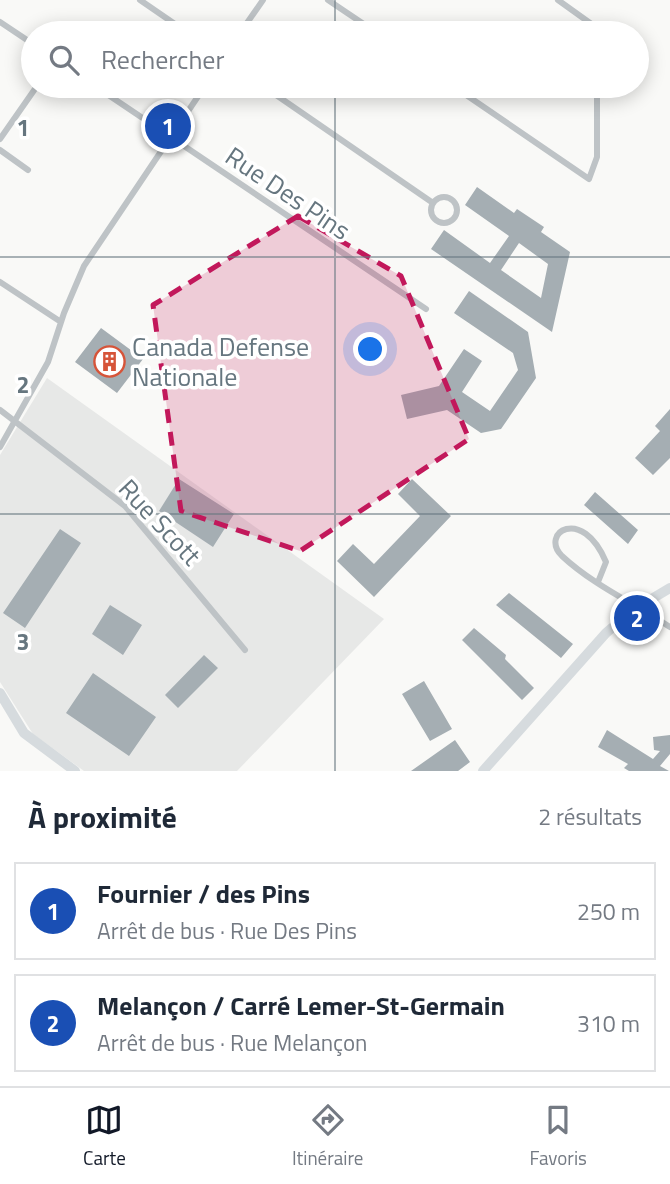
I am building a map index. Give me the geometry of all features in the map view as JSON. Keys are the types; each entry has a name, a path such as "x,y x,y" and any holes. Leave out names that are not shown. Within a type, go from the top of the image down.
{"street":[{"path":"140,0 171,21"},
{"path":"248,21 263,0"},
{"path":"328,0 359,21"},
{"path":"558,0 587,21"},
{"path":"0,22 21,36"},
{"path":"0,139 29,98"},
{"name":"Rue Des Pins","path":"112,98 426,309"},
{"path":"0,447 48,362 84,266 197,98"},
{"path":"280,98 433,203"},
{"path":"471,98 589,179 597,157 597,98"},
{"path":"0,150 29,170"},
{"path":"439,198 448,198 455,203 455,216 446,222 438,221 432,215 433,203 439,198"},
{"path":"0,282 61,322"},
{"name":"Rue Scott","path":"0,410 125,506 245,650"},
{"path":"598,582 606,562 599,545 576,527 568,527 559,532 556,543 559,553 598,582 670,627"},
{"path":"483,771 606,633 639,607 670,588"},
{"path":"0,693 24,733 75,771"}],"highlighted area":[{"path":"298,216 401,276 469,439 300,551 181,511 153,305"}],"shaded area":[{"path":"47,378 384,619 237,771 84,771 33,734 0,682 0,455"}],"building":[{"path":"477,187 514,213 517,209 544,227 541,232 570,252 552,332 431,249 444,230 490,263 509,236 465,205","holes":["519,243 548,264 541,298 501,270"]},
{"path":"469,291 528,332 536,378 501,429 481,433 447,410 407,419 401,395 439,386 464,349 482,361 462,392 490,411 518,370 513,353 454,313"},
{"name":"Canada Defense Nationale","path":"101,328 143,359 117,393 75,362"},
{"path":"670,409 670,458 653,475 635,458 660,431 655,426"},
{"path":"179,479 234,514 213,547 159,511"},
{"path":"412,479 451,516 374,597 337,561 353,544 374,564 420,516 398,494"},
{"path":"595,492 638,530 628,544 584,505"},
{"path":"60,529 81,543 25,628 3,613"},
{"path":"509,593 573,644 561,658 496,605"},
{"path":"110,605 142,625 123,655 92,634"},
{"path":"474,628 506,655 505,659 534,688 522,700 462,640"},
{"path":"204,655 218,668 178,708 165,695"},
{"path":"93,673 156,717 129,756 66,713"},
{"path":"424,681 452,729 430,741 402,694"},
{"path":"607,730 653,759 660,751 654,750 653,737 670,735 670,754 660,766 669,771 629,771 624,768 628,764 598,747"},
{"path":"455,740 470,762 458,771 411,771"}],"place":[{"name":"Fournier / des Pins","path":"168,126"},
{"name":"Canada Defense Nationale","path":"109,361"},
{"name":"Melançon / Carré Lemer-St-Germain","path":"637,618"}]}
